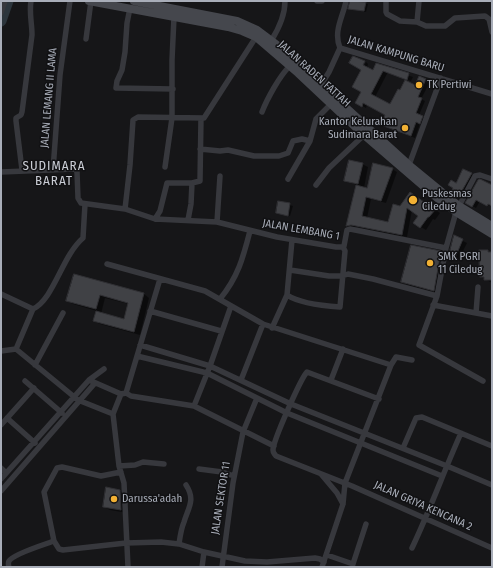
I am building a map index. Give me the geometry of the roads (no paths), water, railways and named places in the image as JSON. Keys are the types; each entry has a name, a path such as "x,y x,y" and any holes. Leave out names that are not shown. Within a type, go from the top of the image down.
{"main road":[{"name":"JALAN RADEN FATTAH","path":"90,1 152,3 237,21 257,30 321,85 458,209 492,234"},
{"name":"JALAN RADEN FATTAH","path":"133,3 174,17 242,31 256,37 290,66 364,135 436,197 492,226"}],"street":[{"path":"1,13 5,1"},
{"path":"22,170 16,118 21,115 22,112 32,34 30,10 31,1"},
{"name":"JALAN LEMANG II LAMA","path":"53,170 60,75 70,1"},
{"path":"86,39 90,1"},
{"path":"271,41 278,29 285,6 285,1"},
{"path":"317,1 322,1"},
{"name":"JALAN KAMPUNG BARU","path":"346,1 339,23 337,40 340,48 492,94"},
{"path":"386,1 387,14 400,21 417,22 426,26 440,27 448,24 455,18 485,16 489,20 492,32"},
{"path":"417,22 419,1"},
{"path":"133,3 127,23 122,70 117,81 116,88 173,89"},
{"path":"165,167 172,118 174,17"},
{"path":"125,209 133,120 138,117 204,118 256,37"},
{"path":"321,85 340,48"},
{"path":"262,112 266,100 285,71 290,66"},
{"path":"409,165 441,78"},
{"path":"288,179 310,141 316,119 331,104"},
{"path":"155,219 160,211 167,183 192,183 200,181 201,118"},
{"path":"316,185 329,168 364,135"},
{"path":"200,149 220,151 228,150 259,156 279,156 288,153 293,141 302,139 310,141"},
{"path":"1,172 22,170 76,170 78,201 81,204 85,204 83,238 76,244 68,256 46,298 40,306 33,308 1,294"},
{"path":"482,381 419,345 437,296 446,248 458,209 475,176 480,175 492,179"},
{"path":"217,222 220,176"},
{"path":"188,220 192,183"},
{"name":"JALAN LEMBANG 1","path":"85,204 125,209 155,219 217,222 292,240 343,247 347,230 350,229 446,248"},
{"path":"220,299 230,287 242,262 250,231"},
{"path":"272,328 287,295 292,240"},
{"path":"287,295 297,301 306,301 324,306 340,306 345,251 343,247"},
{"path":"107,264 205,291 272,328 342,348 392,365"},
{"path":"290,270 330,276 342,276 348,274 373,278 437,296"},
{"path":"128,567 126,543 126,502 113,414 123,394 137,356 160,279"},
{"path":"476,313 478,287"},
{"path":"433,305 492,316"},
{"path":"194,406 231,306"},
{"path":"16,349 33,308"},
{"path":"150,312 221,331"},
{"path":"35,365 63,313"},
{"path":"241,380 263,324"},
{"path":"140,345 210,366 291,404 403,448 492,486"},
{"path":"331,380 342,348"},
{"path":"1,351 16,349 76,398 113,414"},
{"path":"137,356 207,373 287,413 442,476"},
{"path":"323,564 343,504 345,483 392,365 396,357 412,360"},
{"path":"1,491 65,416 89,380 104,369"},
{"path":"274,446 291,404 305,373 307,372 378,398"},
{"path":"25,380 65,416"},
{"name":"JALAN GRIYA KENCANA 2","path":"89,380 131,396 194,406 243,432 274,446 273,452 276,456 345,483 492,548"},
{"path":"1,478 60,411 95,383"},
{"path":"1,425 34,388"},
{"path":"243,432 256,398"},
{"path":"403,448 416,418 418,417 422,417 492,446"},
{"path":"7,418 39,447"},
{"name":"JALAN SEKTOR 11","path":"222,567 222,557 234,476 243,432"},
{"path":"412,548 461,433"},
{"path":"164,464 143,462 101,476 62,467 57,468 44,492 54,541 59,549 63,550 126,543 161,542 179,544 222,557 267,565 315,558 320,559 323,564"},
{"path":"1,468 6,473"},
{"path":"199,468 222,472 234,476"},
{"name":"JALAN GRIYA KENCANA 2","path":"320,473 338,493 343,504"},
{"path":"179,544 183,524 191,501 191,493 186,485"},
{"path":"327,555 353,565 366,524"},
{"path":"9,567 8,563 18,554 54,541"},
{"path":"202,567 204,552"}],"waterway":[{"path":"1,21 8,1"}],"place":[{"name":"TK Pertiwi","path":"419,85"},
{"name":"Kantor Kelurahan Sudimara Barat","path":"405,128"},
{"name":"Puskesmas Ciledug","path":"413,200"},
{"name":"SMK PGRI 11 Ciledug","path":"430,263"},
{"name":"Darussa'adah","path":"114,499"}],"district":[{"name":"SUDIMARA BARAT","path":"54,174"}]}
